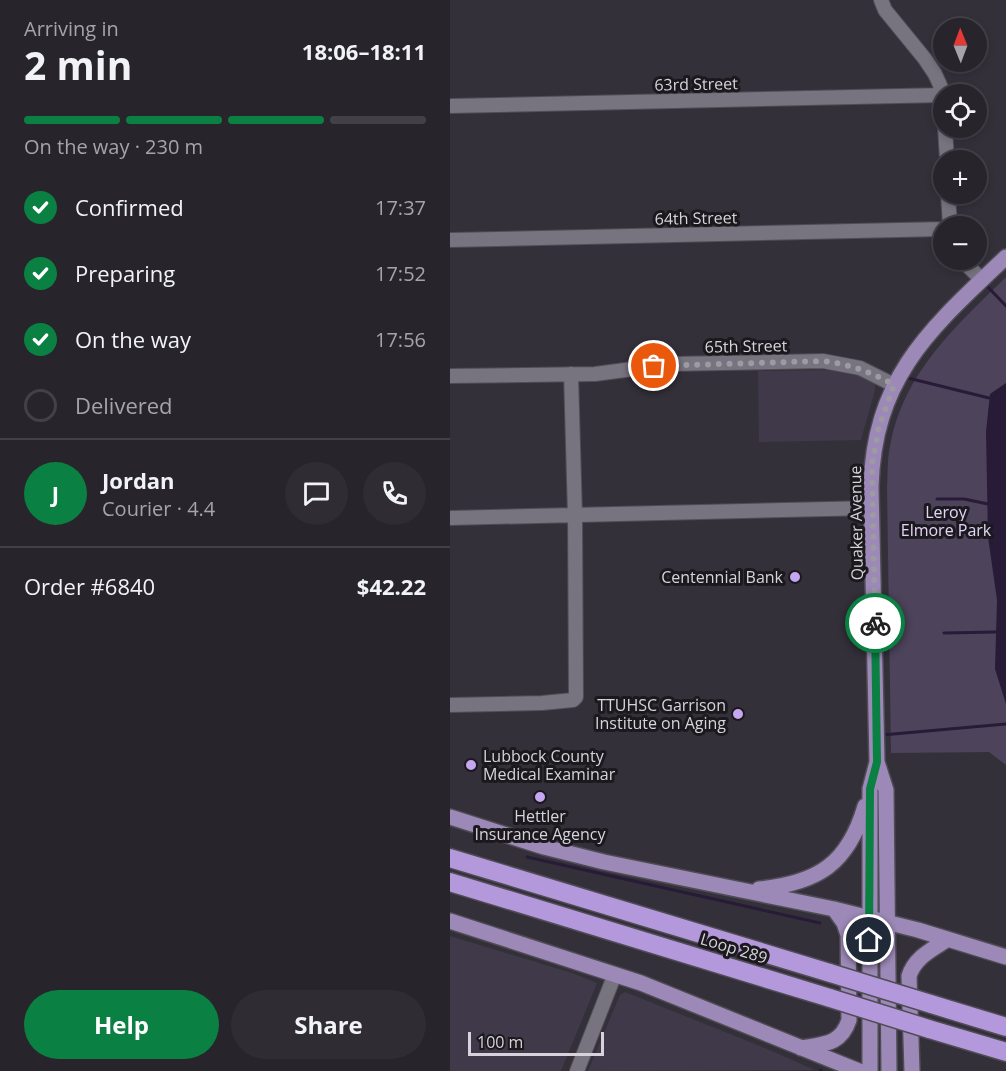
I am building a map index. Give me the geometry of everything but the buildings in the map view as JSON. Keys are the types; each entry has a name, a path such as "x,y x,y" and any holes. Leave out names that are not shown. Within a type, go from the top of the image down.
{"highway":[{"path":"450,845 532,882"},
{"name":"Loop 289","path":"450,858 1006,1027"},
{"name":"Loop 289","path":"450,882 1006,1052"},
{"path":"450,895 496,907 567,918"}],"main road":[{"name":"Quaker Avenue","path":"870,1071 870,789 877,762 872,508 872,465 875,446 885,407 894,385 912,354 933,328 1006,257"},
{"name":"Quaker Avenue","path":"877,762 886,790 889,1071"},
{"path":"743,891 793,884 810,878 834,862 858,830 870,789"},
{"path":"450,818 544,847 604,862 834,909 1006,957"},
{"path":"798,1048 828,1044 840,1037 846,1030 849,1020 848,935 844,923 834,909"},
{"path":"450,921 662,991 859,1071"},
{"path":"912,1071 909,976 920,958 948,939"}],"street":[{"path":"881,0 885,10 930,66 941,84"},
{"name":"63rd Street","path":"450,106 933,95"},
{"name":"64th Street","path":"450,240 933,229"},
{"path":"972,270 982,280"},
{"name":"65th Street","path":"450,376 595,374 669,364 823,361 860,368 894,385"},
{"path":"450,705 542,703 575,699 577,692 575,515 571,374"},
{"path":"450,518 872,508"},
{"path":"577,1071 615,974"}],"shaded area":[{"path":"834,370 858,375 872,381 875,385 861,440 759,442 758,371"},
{"path":"1006,383 1006,704 995,669 997,600 988,537 986,432 990,394"},
{"path":"450,936 572,973 597,983 561,1071 450,1071"},
{"path":"625,992 815,1070 588,1071 620,995"}],"green space":[{"name":"Leroy Elmore Park","path":"1006,277 1006,765 989,752 891,753 887,488 890,446 897,420 919,373 951,333"}],"waterway":[{"path":"985,284 1006,306"},
{"path":"904,377 989,398"},
{"path":"937,499 964,499 988,504"},
{"path":"944,633 996,632"},
{"path":"882,735 1006,724"},
{"path":"527,857 820,923"}],"way so far":[{"path":"654,366 823,361 860,368 894,385 879,427 872,465 875,623"}],"place":[{"name":"Centennial Bank","path":"795,577"},
{"name":"TTUHSC Garrison Institute on Aging","path":"738,714"},
{"name":"Lubbock County Medical Examinar","path":"471,765"},
{"name":"Hettler Insurance Agency","path":"540,797"}],"route":[{"path":"869,940 870,789 877,762 875,623"}]}
